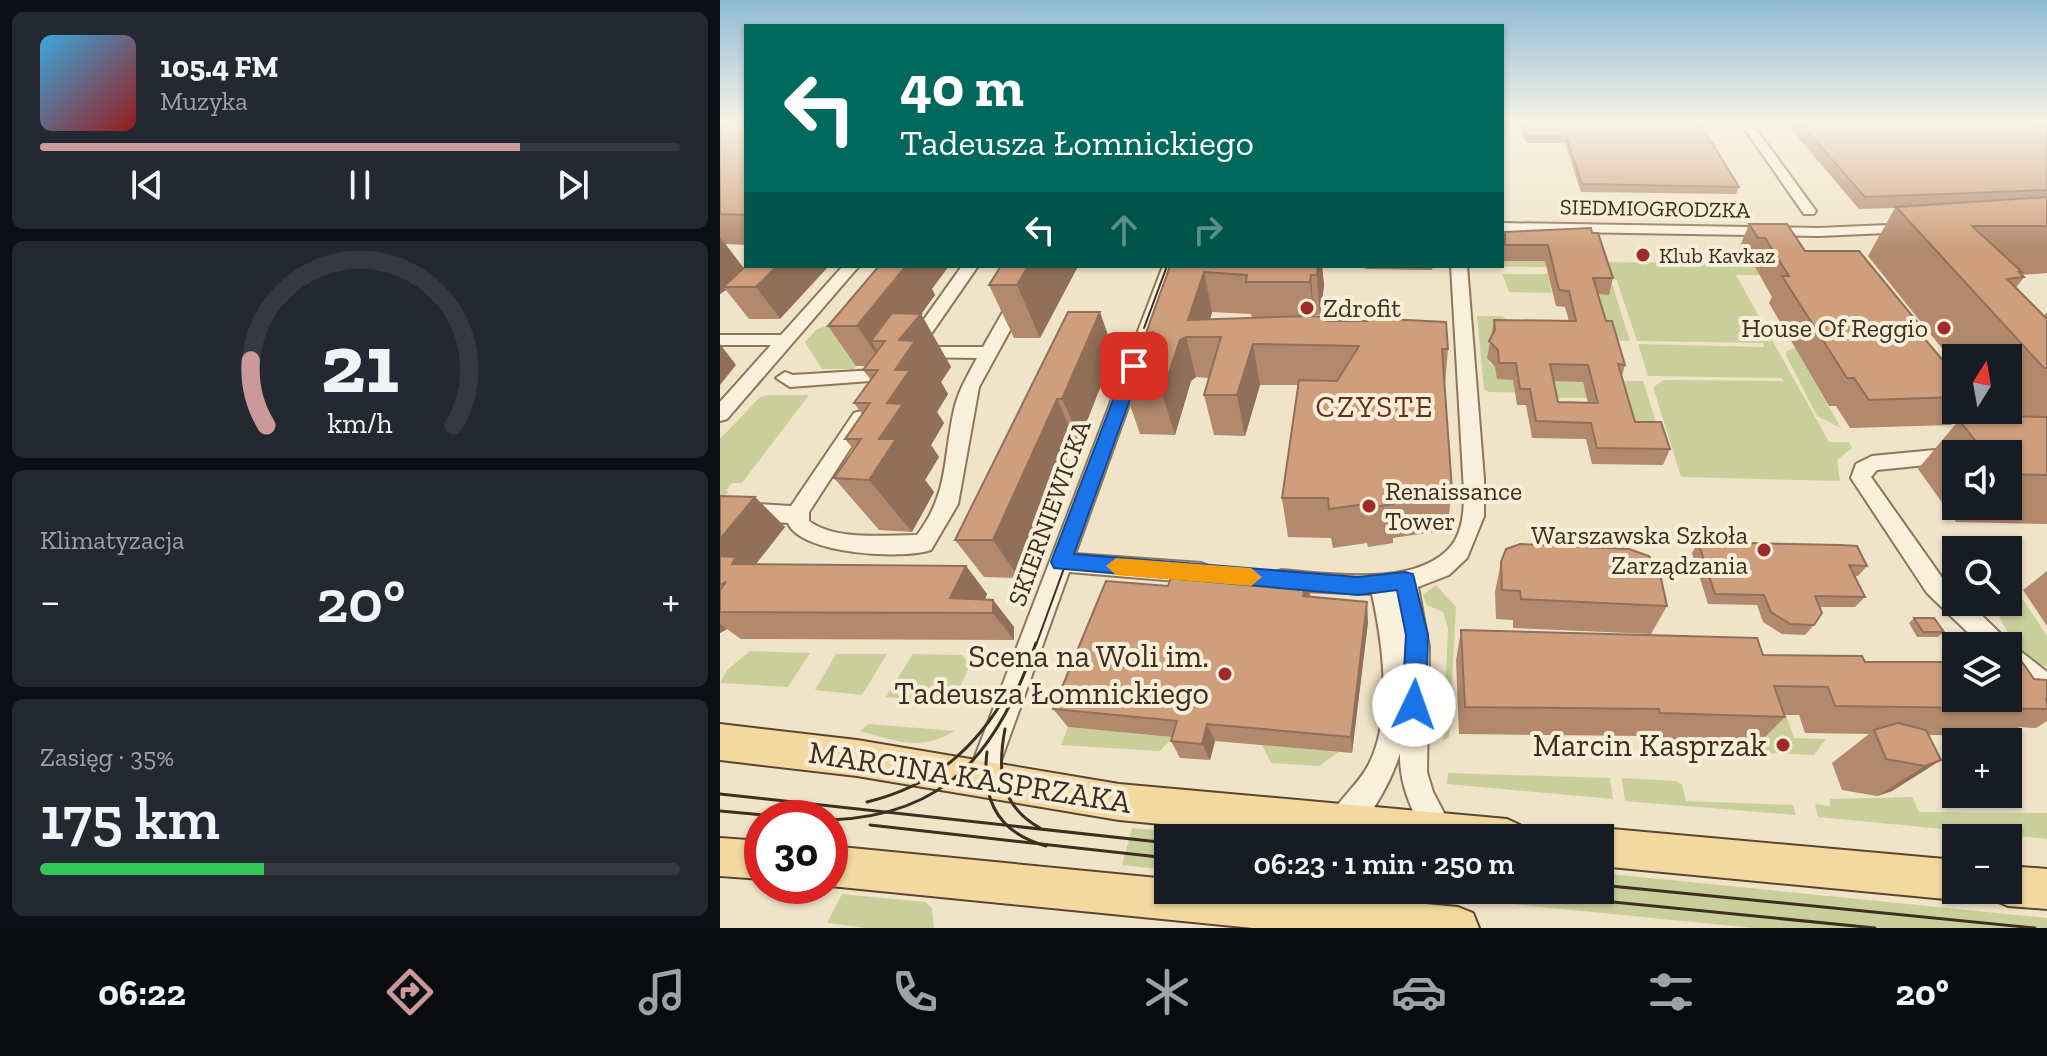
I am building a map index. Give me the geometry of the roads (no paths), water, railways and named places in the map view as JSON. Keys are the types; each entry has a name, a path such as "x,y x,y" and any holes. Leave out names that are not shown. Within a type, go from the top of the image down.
{"main road":[{"name":"MARCINA KASPRZAKA","path":"720,742 857,758 1119,802 1341,824"},
{"path":"1614,848 1942,879"},
{"path":"720,857 744,859"},
{"path":"848,868 1458,928"},
{"path":"2022,887 2047,889"}],"street":[{"path":"1776,165 1809,211"},
{"name":"SIEDMIOGRODZKA","path":"1504,227 1819,232 1924,227"},
{"path":"720,414 849,268"},
{"path":"797,515 891,375 969,268"},
{"path":"797,515 803,530 825,537 923,544 955,489 965,402 988,353 1036,268"},
{"name":"SKIERNIEWICKA","path":"980,780 1170,268"},
{"path":"1259,578 1394,583 1453,557 1464,544 1473,521 1459,268"},
{"path":"720,340 785,340"},
{"path":"910,351 988,353"},
{"path":"750,380 785,378 790,381 810,377 891,375"},
{"path":"1942,456 1879,462 1863,469 1863,485 1924,573 1985,632"},
{"path":"720,510 797,515"},
{"path":"1061,562 1229,575"},
{"path":"1394,583 1401,727 1416,787 1435,824"},
{"path":"2022,667 2047,688"},
{"path":"2022,674 2047,717"},
{"path":"1341,824 1380,771 1401,727"}],"tram line":[{"path":"1144,328 1166,268"},
{"path":"1036,645 1155,319"},
{"path":"886,812 907,806 938,790 964,770 986,745 1005,715 1036,643"},
{"path":"867,802 912,786 950,762 982,730 1009,690"},
{"path":"1005,729 1001,759 1004,786 1017,809 1040,828"},
{"path":"987,752 990,799 1008,825"},
{"path":"720,794 886,812"},
{"path":"720,811 744,813"},
{"path":"848,818 886,812"},
{"path":"886,812 1008,825"},
{"path":"870,825 1040,844"},
{"path":"1008,825 1154,841"},
{"path":"1008,825 1016,833 1040,844"},
{"path":"1040,844 1154,856"},
{"path":"1040,844 1046,846"},
{"path":"1614,886 2035,928"},
{"path":"1614,902 1875,928"}],"place":[{"name":"Klub Kavkaz","path":"1643,255"},
{"name":"Zdrofit","path":"1307,308"},
{"name":"House Of Reggio","path":"1944,328"},
{"name":"Renaissance Tower","path":"1369,506"},
{"name":"Warszawska Szkoła Zarządzania","path":"1764,550"},
{"name":"Scena na Woli im. Tadeusza Łomnickiego","path":"1225,674"},
{"name":"Marcin Kasprzak","path":"1783,745"}],"district":[{"name":"CZYSTE","path":"1375,407"}]}
